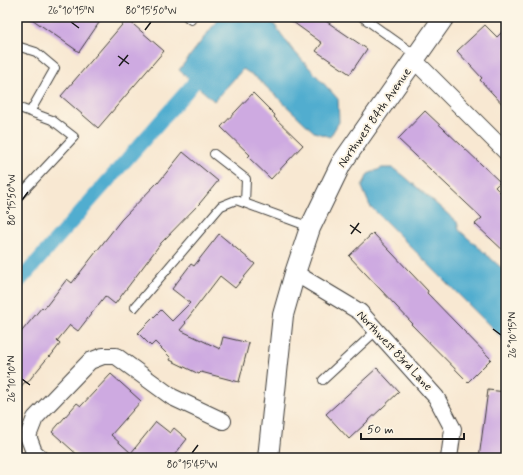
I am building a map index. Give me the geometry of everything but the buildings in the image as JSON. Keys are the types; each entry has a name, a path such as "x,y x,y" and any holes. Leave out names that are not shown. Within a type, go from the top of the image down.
{"street":[{"name":"Northwest 84th Avenue","path":"268,458 283,315 310,228 341,164 416,59 443,17"},
{"path":"416,59 506,152"},
{"name":"Northwest 83rd Lane","path":"295,273 360,312 436,397 453,429 449,458"},
{"path":"40,458 34,452 28,436 35,418 90,361 102,356 116,356 172,397 223,421"}],"lane":[{"path":"187,17 191,20 193,17"},
{"path":"362,17 416,59"},
{"path":"17,46 36,52 55,68 30,112"},
{"path":"17,107 52,120 74,137 17,198"},
{"path":"214,154 246,179 245,203"},
{"path":"135,307 221,206 236,200 310,228"},
{"path":"323,380 377,330"}],"water":[{"path":"220,17 273,17 271,20 292,49 338,99 339,122 330,137 314,132 257,78 243,69 214,101 179,70"},
{"path":"382,168 392,168 403,175 457,222 459,230 506,272 506,342 370,206 362,187 368,174"}],"waterway":[{"path":"17,284 206,68"}]}
